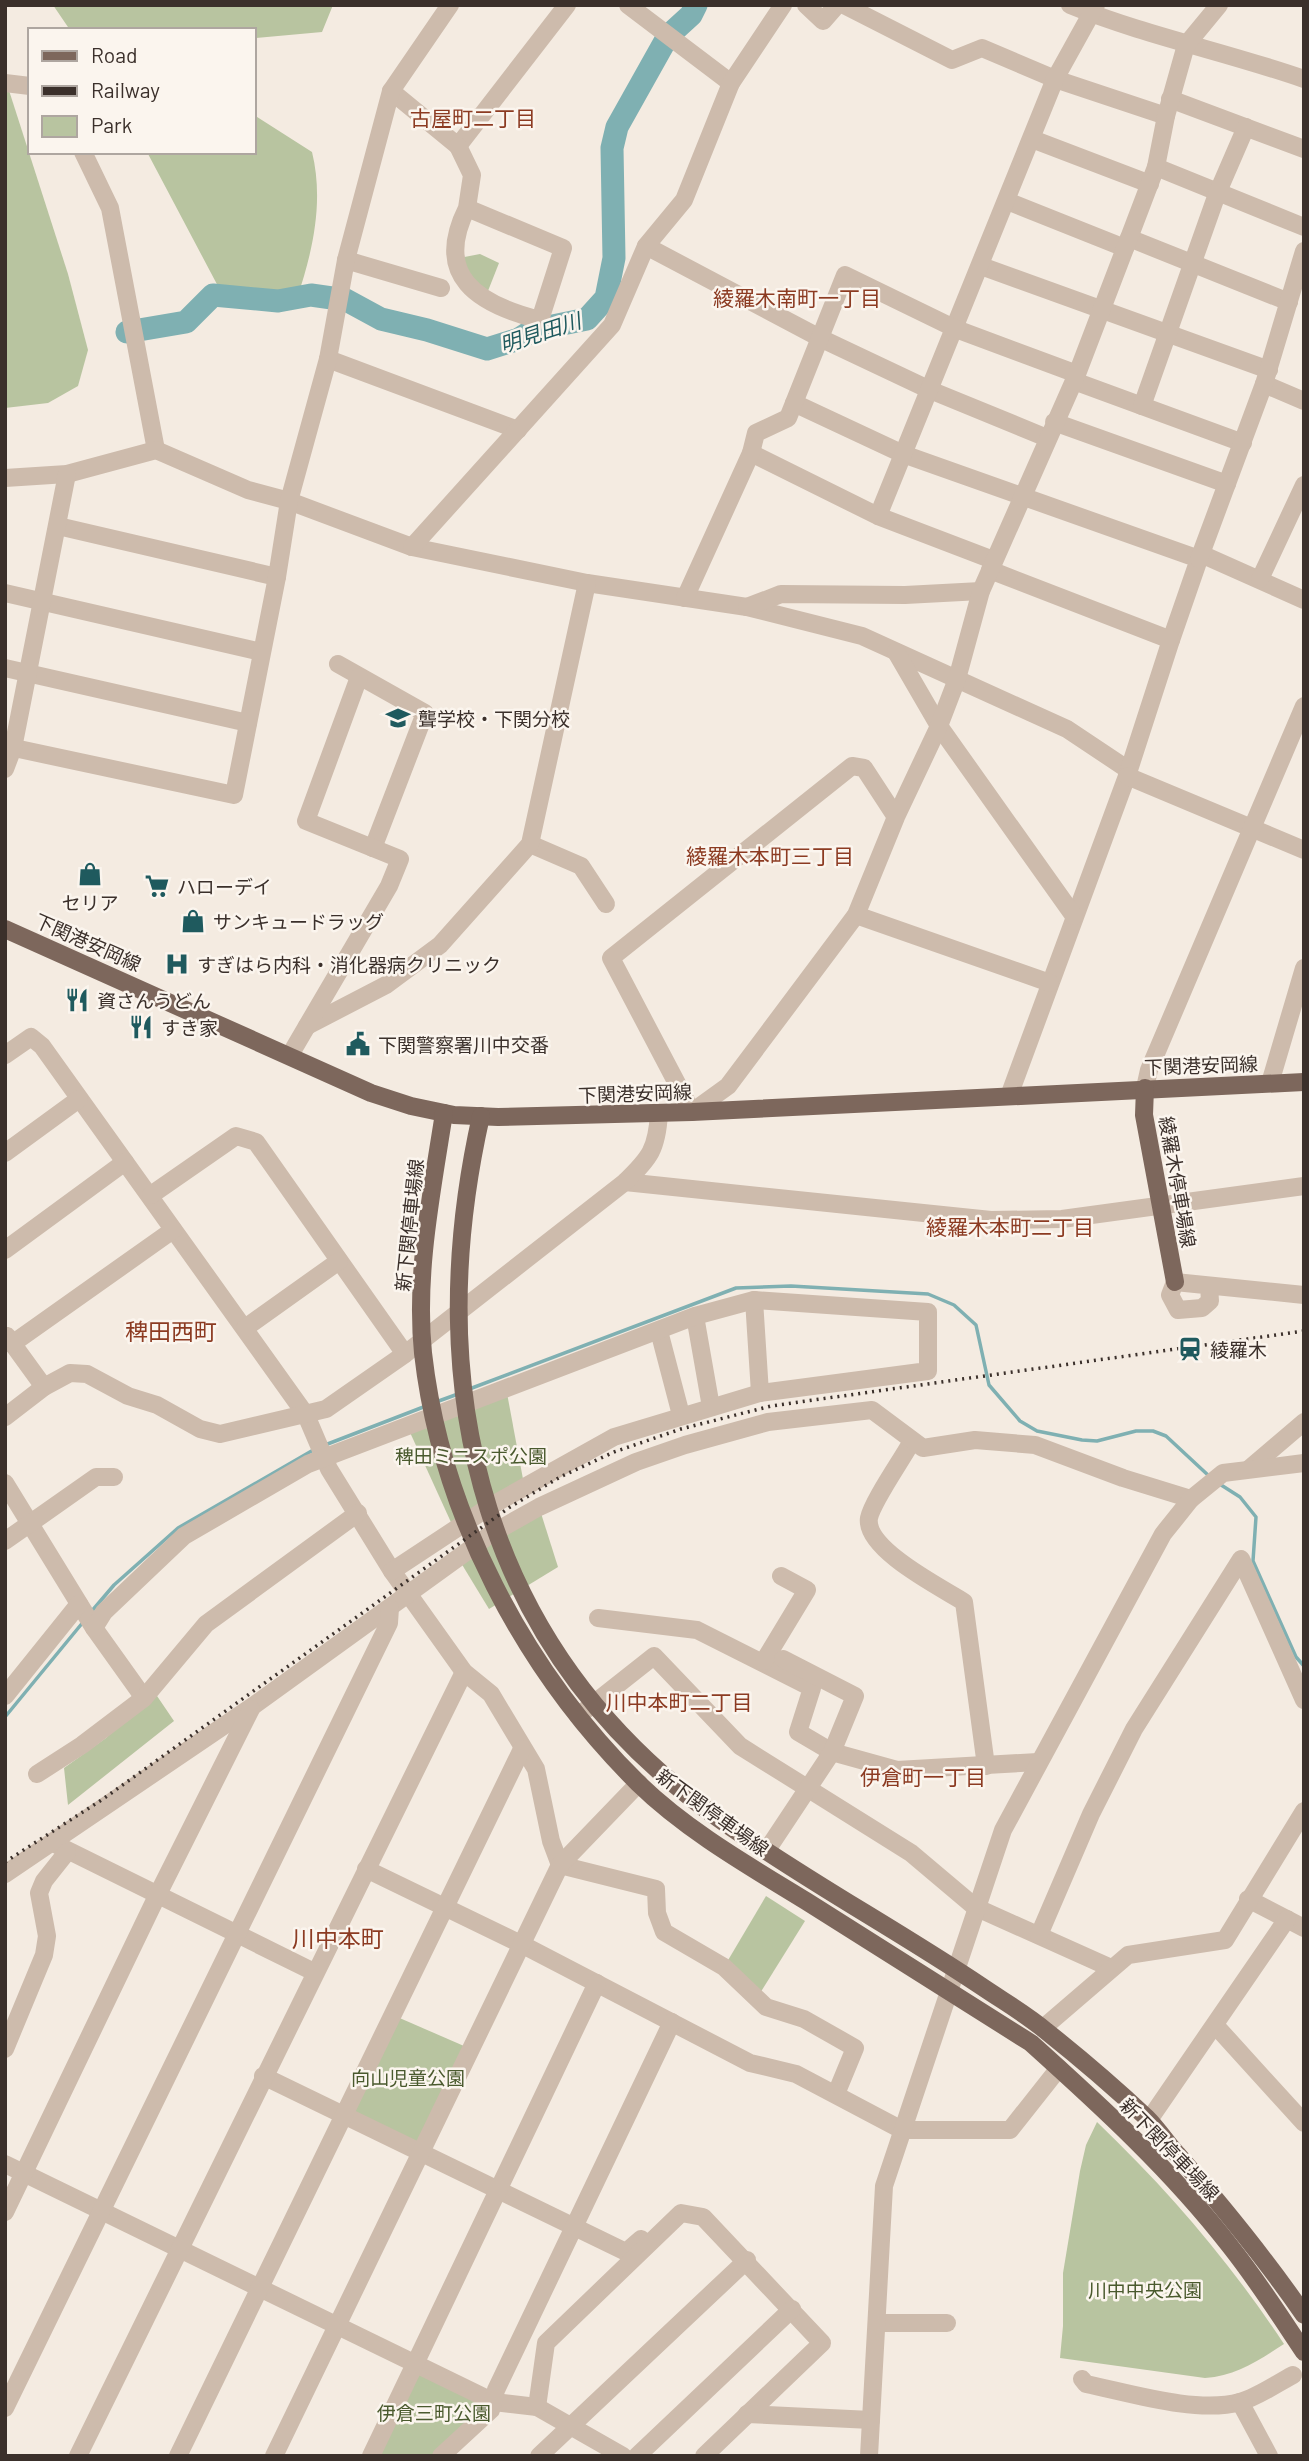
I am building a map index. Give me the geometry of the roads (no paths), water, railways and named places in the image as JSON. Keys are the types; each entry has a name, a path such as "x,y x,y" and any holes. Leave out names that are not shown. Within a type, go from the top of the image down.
{"main road":[{"name":"下関港安岡線","path":"5,929 371,1093 444,1113 481,1116 692,1112 1304,1082"},
{"name":"綾羅木停車場線","path":"1145,1088 1144,1115 1175,1282"},
{"name":"新下関停車場線","path":"444,1113 425,1245 423,1353 447,1463 483,1561 511,1616 639,1783 746,1863 1031,2043 1059,2068 1125,2130 1192,2201 1229,2244 1304,2352"},
{"name":"新下関停車場線","path":"481,1116 463,1217 458,1269 459,1355 472,1442 502,1548 529,1610 585,1710 629,1743 721,1821 956,1969 1043,2028 1149,2120 1243,2229 1304,2315"}],"street":[{"path":"9,747 234,794 277,577 289,501 328,359 346,260 391,91 450,5"},
{"path":"458,146 567,5"},
{"path":"628,5 732,83"},
{"path":"412,547 612,326 646,246 684,200 732,83 783,5"},
{"path":"806,5 823,21 836,5"},
{"path":"844,5 952,60 982,48 1055,79 1246,127 1304,149"},
{"path":"1070,5 1094,10 1186,45 1235,55 1304,79"},
{"path":"896,817 864,768 852,766 611,958 692,1112 728,1086 856,915 896,817 939,726 957,679 981,591 1102,311 1153,175 1168,107 1186,45 1219,5"},
{"path":"878,516 1055,79 1094,10"},
{"path":"5,83 28,86"},
{"path":"391,91 458,146 472,175 467,208 455,231 452,252 456,269 485,298 512,313 540,320 563,248 467,208"},
{"path":"1142,406 1217,194 1246,127"},
{"path":"1032,139 1217,194 1304,227"},
{"path":"84,154 110,208 156,450"},
{"path":"1007,201 1192,263 1289,302"},
{"path":"646,246 820,338 930,390 1227,484"},
{"path":"1009,1096 1127,772 1200,556 1267,377 1304,251"},
{"path":"346,260 440,288"},
{"path":"981,266 1167,334 1267,377 1304,401"},
{"path":"685,598 751,453 756,433 788,418 845,275 956,329 1142,406 1242,443"},
{"path":"328,359 518,430"},
{"path":"794,403 903,454 1200,556 1260,579 1304,600"},
{"path":"5,478 67,474 156,450 248,490 289,501 412,547 587,583 747,607 862,636 1067,729 1127,772 1252,830 1304,850"},
{"path":"751,453 878,516 1171,640"},
{"path":"5,769 43,602 67,474"},
{"path":"1260,579 1304,485"},
{"path":"58,526 277,577"},
{"path":"307,1026 386,985 440,945 530,844 587,583"},
{"path":"747,607 781,594 905,596 981,591"},
{"path":"5,593 261,652"},
{"path":"897,652 939,726 1074,916"},
{"path":"338,664 425,713 373,848"},
{"path":"5,668 248,723"},
{"path":"290,1055 389,886 400,859 306,821 359,677"},
{"path":"1145,1088 1149,1070 1304,706"},
{"path":"530,844 581,866 606,904"},
{"path":"856,915 1050,983"},
{"path":"1270,1083 1304,968"},
{"path":"5,1055 31,1037 42,1046 306,1415 322,1451 391,1571 464,1672 491,1694 536,1769 551,1841 560,1865"},
{"path":"5,1153 79,1099"},
{"path":"5,1417 44,1387 70,1373 87,1374 128,1396 157,1405 200,1429 220,1434 326,1409 405,1354 625,1182 649,1158 658,1138 659,1113"},
{"path":"151,1195 236,1136 256,1142 405,1354"},
{"path":"5,1250 125,1162"},
{"path":"625,1182 991,1220 1062,1219 1304,1186"},
{"path":"44,1387 9,1339 173,1230"},
{"path":"246,1328 340,1261"},
{"path":"1209,1286 1210,1301 1202,1308 1178,1310 1170,1295 1175,1282 1304,1295"},
{"path":"754,1300 760,1393"},
{"path":"5,1696 87,1616 104,1612 184,1535 308,1464 322,1451 695,1316 754,1300 928,1312 928,1371 760,1393 614,1437 555,1468 391,1571"},
{"path":"695,1316 710,1407"},
{"path":"659,1331 681,1415"},
{"path":"5,1874 60,1847 491,1534 539,1507 636,1461 685,1445 768,1422 872,1410 923,1448 975,1440 1035,1445 1123,1478 1191,1499"},
{"path":"1250,1468 1304,1422"},
{"path":"912,1441 869,1517 871,1532 893,1557 964,1602 986,1766"},
{"path":"869,2456 884,2186 975,1907 1003,1830 1163,1534 1191,1499 1214,1480 1250,1468 1304,1463"},
{"path":"5,1541 96,1477 114,1478"},
{"path":"5,1483 32,1521 87,1616 144,1698"},
{"path":"37,1774 82,1745 144,1698 206,1624 358,1513"},
{"path":"1039,1935 1091,1814 1134,1728 1241,1559 1304,1700"},
{"path":"767,1657 807,1590 780,1576"},
{"path":"5,2408 234,1934 389,1623 390,1608"},
{"path":"598,1618 697,1630 855,1696 832,1752 809,1791 767,1850"},
{"path":"585,1710 654,1656 740,1746 911,1853 975,1907 1111,1968"},
{"path":"767,1657 812,1688 799,1732 832,1752 897,1770 1038,1762"},
{"path":"78,2456 178,2247 464,1672"},
{"path":"5,2212 146,1925 157,1896 253,1706"},
{"path":"178,2456 522,1749"},
{"path":"274,2456 560,1865 639,1783"},
{"path":"1043,2028 1128,1955 1224,1940 1248,1899 1301,1821"},
{"path":"60,1847 314,1972"},
{"path":"5,2049 44,1955 47,1936 39,1893 60,1847"},
{"path":"560,1865 656,1889 657,1913 664,1932 724,1967 766,2007 804,2019 855,2048 836,2094"},
{"path":"366,1869 521,1944 750,2063 796,2074 902,2130 1010,2130 1059,2068"},
{"path":"1248,1899 1304,1928"},
{"path":"1149,2120 1287,1919"},
{"path":"371,2456 597,1983"},
{"path":"441,2456 491,2410 496,2390 672,2022"},
{"path":"1215,2025 1300,2111"},
{"path":"263,2076 626,2252 653,2230 669,2225"},
{"path":"5,2164 494,2402 537,2407 623,2456"},
{"path":"537,2407 546,2343 681,2213 703,2217 747,2260 822,2343 704,2456"},
{"path":"540,2456 747,2260"},
{"path":"637,2456 792,2309"},
{"path":"877,2323 947,2323"},
{"path":"1082,2379 1086,2384 1167,2400 1210,2405 1240,2402 1293,2375"},
{"path":"1240,2402 1269,2456"},
{"path":"747,2414 871,2420"}],"waterway":[{"name":"明見田川","path":"127,332 186,322 213,295 278,301 311,295 346,300 381,319 487,349 519,339 533,330 587,319 606,298 614,258 612,148 617,127 668,36 691,15 696,5"},
{"path":"472,1388 736,1288 791,1286 928,1294 954,1305 976,1325 989,1385 1020,1421 1037,1431 1082,1440 1097,1441 1136,1431 1153,1431 1166,1436 1209,1476"},
{"path":"436,1402 458,1394"},
{"path":"325,1445 426,1406"},
{"path":"91,1612 114,1585 178,1528 315,1449"},
{"path":"1218,1483 1240,1497 1256,1517 1253,1561 1296,1657 1304,1666"},
{"path":"5,1717 84,1621"}],"railway":[{"path":"5,1862 103,1799 510,1507 560,1477 614,1452 681,1429 771,1406 1304,1331"}],"place":[{"name":"聾学校・下関分校","path":"398,718"},
{"name":"セリア","path":"90,874"},
{"name":"ハローデイ","path":"157,886"},
{"name":"サンキュードラッグ","path":"193,921"},
{"name":"すぎはら内科・消化器病クリニック","path":"177,964"},
{"name":"資さんうどん","path":"77,1000"},
{"name":"すき家","path":"141,1027"},
{"name":"下関警察署川中交番","path":"358,1044"},
{"name":"綾羅木","path":"1190,1349"}],"district":[{"name":"古屋町二丁目","path":"473,117"},
{"name":"綾羅木南町一丁目","path":"797,297"},
{"name":"綾羅木本町三丁目","path":"770,855"},
{"name":"綾羅木本町二丁目","path":"1010,1226"},
{"name":"稗田西町","path":"171,1331"},
{"name":"川中本町二丁目","path":"679,1701"},
{"name":"伊倉町一丁目","path":"923,1776"},
{"name":"川中本町","path":"338,1938"}],"park label":[{"name":"稗田ミニスポ公園","path":"471,1455"},
{"name":"向山児童公園","path":"408,2077"},
{"name":"川中中央公園","path":"1145,2289"},
{"name":"伊倉三町公園","path":"434,2412"}]}
